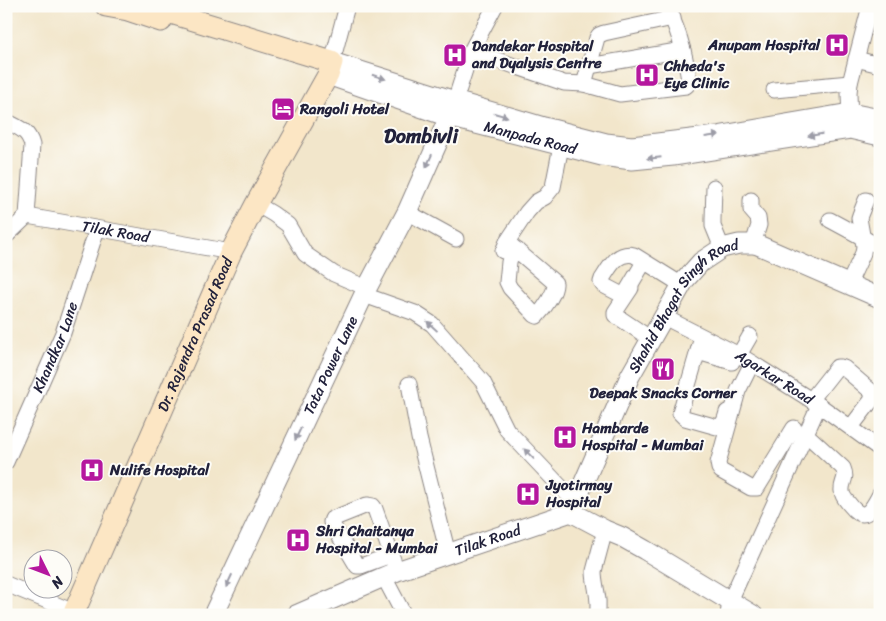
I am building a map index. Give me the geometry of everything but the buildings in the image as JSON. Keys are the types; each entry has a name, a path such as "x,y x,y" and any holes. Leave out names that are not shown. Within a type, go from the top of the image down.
{"main road":[{"name":"Manpada Road","path":"106,6 128,10 330,68"},
{"name":"Manpada Road","path":"148,6 330,68"},
{"name":"Dr. Rajendra Prasad Road","path":"73,614 231,252 330,68"}],"street":[{"path":"330,68 347,6"},
{"name":"Tata Power Lane","path":"212,615 366,291 407,212 452,109 472,51 495,6"},
{"path":"850,121 850,83 870,6 880,9"},
{"path":"472,51 564,83 584,84 620,94 686,86 689,80 683,50 669,12 599,35 584,84"},
{"path":"589,66 683,50"},
{"path":"856,59 880,65"},
{"name":"Manpada Road","path":"330,68 452,109 563,139 632,146 880,119"},
{"path":"774,90 850,83"},
{"path":"6,121 24,130 28,134 32,145 27,216 6,236"},
{"name":"Manpada Road","path":"850,121 880,136"},
{"path":"505,288 502,283 501,272 502,253 511,243 527,212 536,202 545,197 553,187 563,139"},
{"path":"714,187 713,226 722,248"},
{"path":"751,200 751,210 758,218 759,224 753,244"},
{"path":"849,283 863,253 864,246 860,214 866,200"},
{"path":"256,204 288,225 305,254 334,274 415,313 432,324 483,382 507,430 573,507 605,530 645,550 729,608 753,615"},
{"path":"407,212 456,238"},
{"name":"Tilak Road","path":"27,216 231,252"},
{"path":"830,220 880,248"},
{"name":"Khandkar Lane","path":"6,462 10,445 63,333 97,229"},
{"path":"511,243 546,269 569,291"},
{"name":"Shahid Bhagat Singh Road","path":"573,507 630,376 681,286 701,262 722,248 739,244 753,244 849,283 880,298"},
{"path":"644,262 681,286"},
{"path":"651,339 616,317 615,312 645,268 681,286"},
{"name":"Agarkar Road","path":"664,317 815,402 880,449"},
{"path":"702,337 680,413 685,418 717,427 723,424 750,336"},
{"path":"698,352 742,360"},
{"path":"742,360 738,391 718,463 721,471 751,488 757,488 784,445 800,431"},
{"path":"729,608 797,454 800,431 815,402 837,367 844,368 872,392 873,395 871,401 851,428"},
{"path":"409,384 419,438 448,554"},
{"path":"800,431 843,468 846,474 842,491 843,497 854,511 859,514 868,512 880,494"},
{"path":"784,445 797,454"},
{"path":"363,585 342,547 331,522 332,519 370,505 375,509 404,615"},
{"name":"Tilak Road","path":"296,615 363,585 391,567 448,554 573,507"},
{"path":"318,520 360,567 391,567"},
{"path":"597,615 598,600 594,571 605,530"},
{"path":"6,584 73,614"}],"place":[{"name":"Anupam Hospital","path":"837,45"},
{"name":"Dandekar Hospital and Dyalysis Centre","path":"455,55"},
{"name":"Chheda's Eye Clinic","path":"647,75"},
{"name":"Rangoli Hotel","path":"283,109"},
{"name":"Deepak Snacks Corner","path":"663,369"},
{"name":"Hambarde Hospital - Mumbai","path":"565,437"},
{"name":"Nulife Hospital","path":"92,470"},
{"name":"Jyotirmay Hospital","path":"528,494"},
{"name":"Shri Chaitanya Hospital - Mumbai","path":"298,540"}],"district":[{"name":"Dombivli","path":"421,136"}]}
